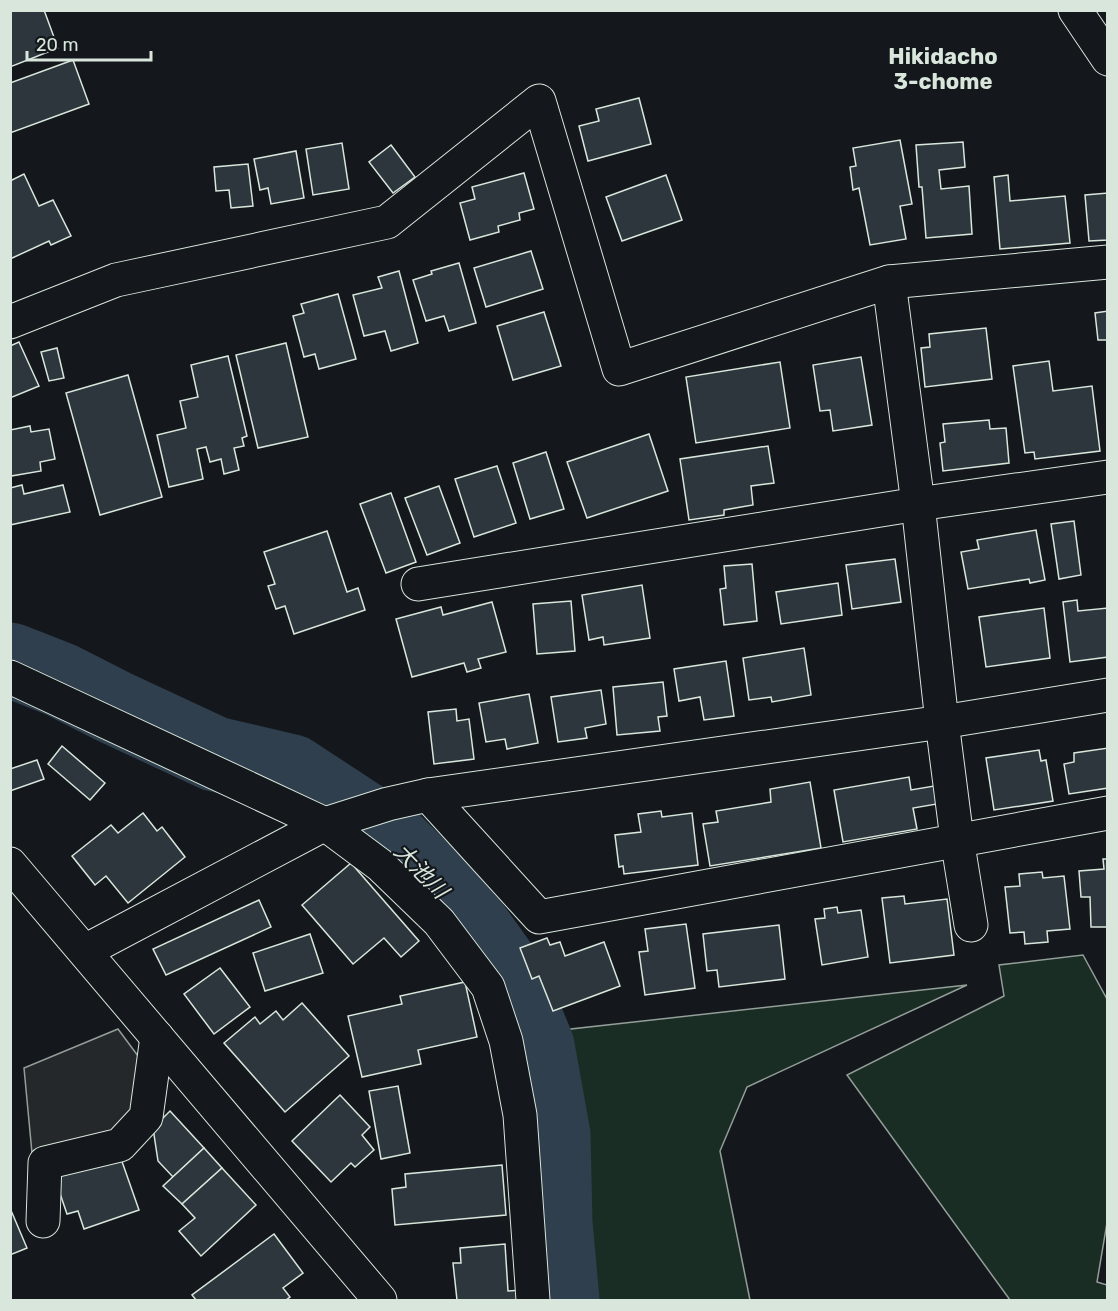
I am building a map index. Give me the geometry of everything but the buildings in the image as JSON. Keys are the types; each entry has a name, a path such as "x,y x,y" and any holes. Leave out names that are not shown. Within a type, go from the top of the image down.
{"street":[{"path":"1075,10 1107,59"},
{"path":"10,322 116,280 387,222 539,101 619,369 889,282 1107,262"},
{"path":"889,282 918,504 942,722 971,925"},
{"path":"418,584 918,504 1107,477"},
{"path":"10,677 326,824 380,865 439,922 488,987 506,1041 520,1115 533,1300"},
{"path":"85,951 326,824 388,804 428,795 942,722 1107,695"},
{"path":"428,795 539,917 1107,813"},
{"path":"10,864 380,1300"},
{"path":"43,1221 45,1163 120,1145 146,1117 157,1037"}],"green space":[{"path":"1083,955 1108,1001 1108,1217 1097,1282 1107,1285 1107,1300 1010,1300 847,1075 1004,996 999,965"},
{"path":"967,985 747,1087 720,1151 750,1300 588,1300 553,1031"}],"shaded area":[{"path":"118,1029 141,1060 136,1114 117,1137 86,1140 32,1153 24,1068"}],"waterway":[{"name":"大池川","path":"10,660 61,680 215,754 292,772 385,833 474,928 507,974 537,1046 553,1135 555,1223 562,1300"}],"district":[{"name":"Hikidacho 3-chome","path":"943,68"}]}
